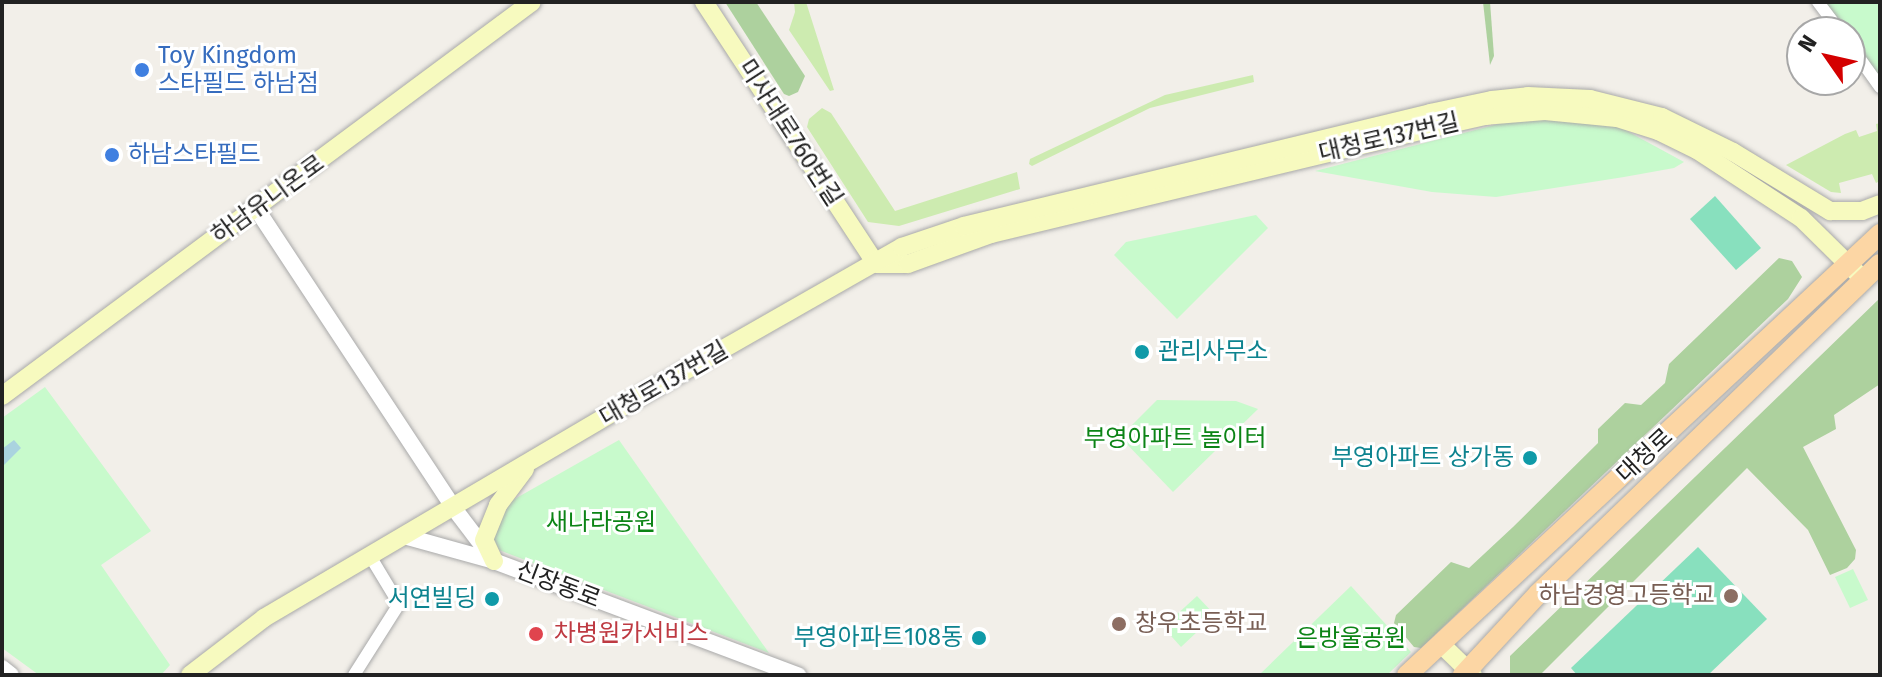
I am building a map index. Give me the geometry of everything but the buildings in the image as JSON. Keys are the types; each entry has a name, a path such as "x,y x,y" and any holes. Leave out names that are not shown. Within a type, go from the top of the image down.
{"main road":[{"name":"하남유니온로","path":"2,396 532,2"},
{"name":"미사대로760번길","path":"704,2 876,264"},
{"name":"대청로137번길","path":"453,507 902,247 1005,216 1430,113 1528,96 1590,99 1662,117 1733,152 1830,211 1862,211 1880,204"},
{"name":"대청로137번길","path":"876,264 908,264 991,234 1445,125 1485,116 1545,111 1617,118 1658,131 1697,150 1801,218 1864,280"},
{"name":"대청로","path":"1407,675 1880,234"},
{"name":"대청로","path":"1468,673 1538,594 1880,264"},
{"path":"494,561 484,540 498,505 531,461"},
{"path":"190,675 264,618 453,507"},
{"path":"1442,645 1468,673"}],"street":[{"path":"1866,67 1880,87"},
{"name":"신장동로","path":"256,208 453,507 494,561 798,675"},
{"path":"404,536 494,561"},
{"path":"354,675 399,604 370,556"},
{"path":"2,668 11,675"}],"green space":[{"path":"725,2 756,2 805,76 798,92 789,96 784,94"},
{"path":"794,2 806,2 834,90 830,91 789,30 795,12"},
{"path":"1483,2 1490,2 1494,56 1490,65"},
{"path":"1822,2 1880,2 1880,81 1866,62 1866,16 1832,16"},
{"path":"1253,75 1254,82 1150,108 1032,166 1029,164 1030,159 1165,95"},
{"path":"822,108 831,113 895,211 1017,172 1020,189 899,226 868,222 807,127 809,119"},
{"path":"1530,116 1616,125 1684,162 1674,168 1496,197 1432,192 1315,171"},
{"path":"1880,123 1880,181 1876,183 1872,174 1839,183 1841,193 1831,192 1786,165 1845,134 1856,130 1859,137 1877,131 1876,124"},
{"path":"1715,196 1761,248 1736,270 1690,219"},
{"path":"1256,215 1268,228 1177,319 1114,255 1126,242"},
{"path":"1779,258 1792,261 1802,277 1788,299 1421,648 1414,647 1394,623 1396,615 1451,562 1469,568 1513,527 1598,443 1598,429 1625,403 1641,405 1665,383 1669,364"},
{"path":"1880,298 1880,384 1834,415 1836,429 1803,447 1856,550 1855,559 1847,568 1830,575 1808,530 1747,468 1540,675 1510,675 1510,656"},
{"path":"45,387 151,531 101,565 170,665 161,675 39,675 2,648 2,418"},
{"name":"부영아파트 놀이터","path":"1157,400 1236,401 1258,409 1173,492 1120,437"},
{"name":"새나라공원","path":"619,440 769,653 491,547 490,513"},
{"path":"1698,547 1767,619 1708,675 1577,675 1571,668"},
{"path":"1853,569 1868,600 1850,608 1835,577"},
{"name":"은방울공원","path":"1351,586 1411,652 1387,675 1259,675"},
{"path":"1197,596 1215,615 1181,647 1163,627"}],"water":[{"path":"14,440 21,448 2,467 2,449"}],"place":[{"name":"Toy Kingdom 스타필드 하남점","path":"142,70"},
{"name":"하남스타필드","path":"112,155"},
{"name":"관리사무소","path":"1142,352"},
{"name":"부영아파트 상가동","path":"1530,458"},
{"name":"하남경영고등학교","path":"1731,596"},
{"name":"서연빌딩","path":"492,599"},
{"name":"창우초등학교","path":"1119,624"},
{"name":"차병원카서비스","path":"536,634"},
{"name":"부영아파트108동","path":"979,638"}]}
